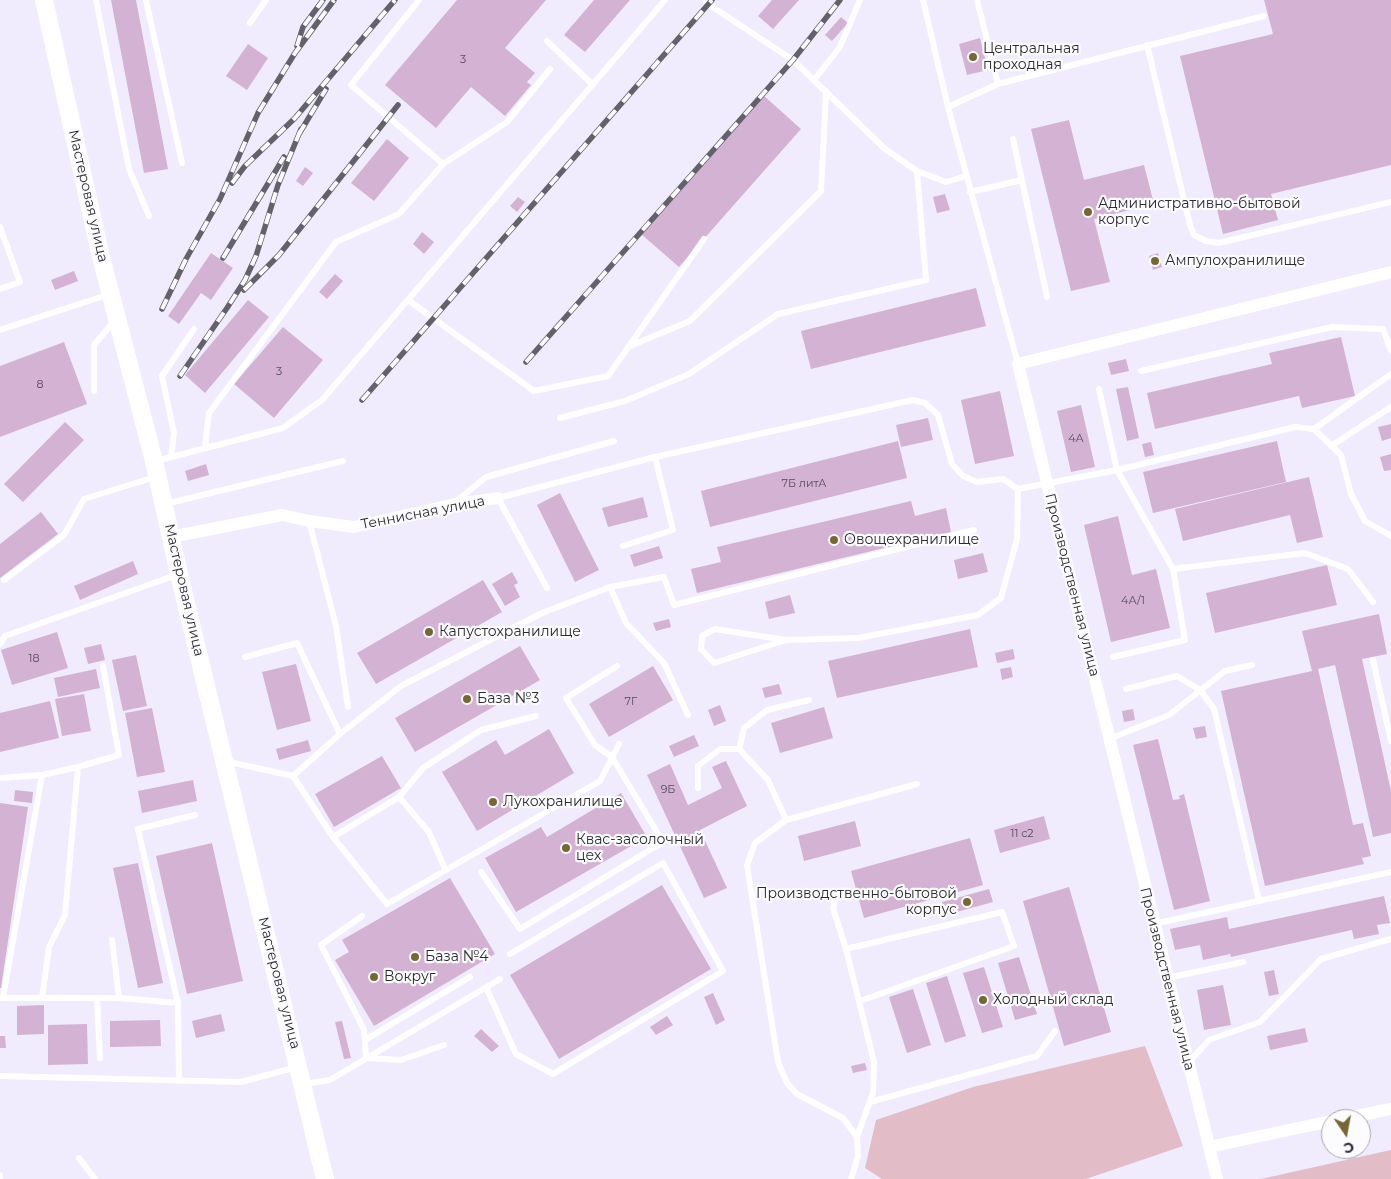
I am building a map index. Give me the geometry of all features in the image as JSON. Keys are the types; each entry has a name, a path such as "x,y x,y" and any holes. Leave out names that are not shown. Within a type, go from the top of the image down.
{"main road":[{"name":"Мастеровая улица","path":"44,0 101,257 161,465 164,504 179,574 326,1179"}],"street":[{"path":"1018,364 1391,272"},
{"name":"Производственная улица","path":"1018,364 1217,1179"},
{"name":"Теннисная улица","path":"171,538 282,515 354,527 451,504 498,498"},
{"path":"1371,1113 1391,1109"},
{"path":"1209,1147 1321,1123"}],"lane":[{"path":"96,0 129,169 149,216"},
{"path":"146,0 182,163"},
{"path":"250,22 266,0"},
{"path":"419,0 351,85 443,164"},
{"path":"4,580 64,535 84,499 205,447 283,428 322,400 665,0"},
{"path":"705,0 708,4 792,60 885,149 917,171 946,182 966,176"},
{"path":"814,80 840,46 860,0"},
{"path":"924,0 948,108 1018,364"},
{"path":"977,0 998,84"},
{"path":"948,108 998,84 1264,16"},
{"path":"547,41 593,85"},
{"path":"1147,45 1194,235 1206,241 1220,243 1391,202"},
{"path":"205,447 209,413 336,242 399,214 443,164 507,122 550,69"},
{"path":"629,346 690,321 821,191 826,91"},
{"path":"1013,139 1047,297"},
{"path":"560,418 624,401 689,374 778,314 926,280 917,171"},
{"path":"970,192 1022,180"},
{"path":"0,227 20,282 0,289"},
{"path":"408,300 534,391 608,376 704,240"},
{"path":"0,330 111,294"},
{"path":"94,391 94,345 117,317"},
{"path":"1141,371 1332,326 1383,330 1391,351"},
{"path":"161,465 174,432 162,376 194,329"},
{"path":"1314,429 1391,374"},
{"path":"1099,388 1117,470 1174,569 1185,640 1113,657"},
{"path":"547,588 498,498 655,457 913,400 925,403 938,415 952,464 963,476 976,482 1003,479 1018,489 1117,470 1295,427 1314,429 1341,455 1351,494 1365,521 1391,536"},
{"path":"1331,446 1391,406"},
{"path":"451,504 486,477 614,441"},
{"path":"623,546 673,530 655,457"},
{"path":"164,504 344,461"},
{"path":"786,640 714,662 701,649 702,636 715,629 786,640 858,638 978,615 1002,598 1017,539 1018,489"},
{"path":"309,521 336,626 348,707"},
{"path":"293,776 340,734 401,686 542,613 610,587 664,577 674,605 974,530"},
{"path":"1174,569 1305,553 1348,569 1373,602"},
{"path":"0,644 5,636 179,574"},
{"path":"610,587 626,624 664,663 688,715"},
{"path":"245,657 297,643 340,734"},
{"path":"1373,660 1391,741"},
{"path":"1109,739 1169,716 1224,671 1252,665"},
{"path":"0,778 42,775 119,755 103,666"},
{"path":"481,872 520,929 663,842 612,757 595,745 566,698 617,666"},
{"path":"1126,689 1177,676 1200,690 1214,709 1259,901"},
{"path":"740,749 744,728 767,710 809,700"},
{"path":"333,837 399,797 424,768 481,730 536,716"},
{"path":"225,761 293,776 333,837 387,904 600,780 619,744"},
{"path":"698,788 698,766 720,749 740,749 768,780 786,820"},
{"path":"42,998 48,947 65,915 78,767"},
{"path":"42,775 1,998 119,998 178,1003"},
{"path":"857,1137 844,1118 797,1094 787,1083 778,1062 747,866 755,842 786,820 918,784"},
{"path":"399,797 430,832 445,869"},
{"path":"178,1081 178,1003 138,829 195,815"},
{"path":"486,987 516,1054 553,1074 723,971 663,863 510,954"},
{"path":"1154,924 1391,872"},
{"path":"845,893 835,900 833,908 860,1000 874,1062 873,1093 857,1137 858,1156 851,1179"},
{"path":"846,949 1002,912 1014,946 860,1000"},
{"path":"362,916 321,946 364,1030 366,1058"},
{"path":"1188,1063 1209,1040 1260,1022 1321,959 1391,939"},
{"path":"112,940 119,998"},
{"path":"1167,978 1243,962"},
{"path":"365,1040 470,977"},
{"path":"303,1084 330,1080 500,979"},
{"path":"97,998 100,1058"},
{"path":"870,1102 1037,1056 1055,1031"},
{"path":"366,1058 401,1060 444,1045"},
{"path":"0,1076 241,1082 298,1066"},
{"path":"79,1158 95,1179"}],"shaded area":[{"path":"1145,1046 1183,1146 1086,1179 882,1179 865,1168 876,1120 973,1087"},
{"path":"1391,1150 1391,1179 1261,1179 1351,1159 1371,1159 1371,1154"}],"building":[{"path":"111,0 136,0 168,169 144,173"},
{"path":"457,0 546,0 505,48 535,73 527,82 531,85 505,116 471,87 436,128 385,85"},
{"path":"594,0 630,0 585,52 564,35"},
{"path":"772,0 799,0 773,29 758,16"},
{"path":"1264,0 1391,0 1391,165 1271,194 1278,220 1223,234 1180,56 1273,34"},
{"path":"841,17 848,23 832,41 825,35"},
{"name":"Центральная проходная","path":"980,38 988,70 967,75 959,44"},
{"path":"248,44 268,58 247,90 226,76"},
{"path":"763,95 801,129 679,267 641,234"},
{"name":"Административно-бытовой корпус","path":"1069,120 1084,180 1144,165 1154,204 1094,219 1110,282 1071,291 1031,129"},
{"path":"387,139 409,158 374,201 351,183"},
{"path":"305,167 313,173 303,186 296,181"},
{"path":"945,194 950,210 937,213 933,197"},
{"path":"518,197 525,202 517,212 510,206"},
{"path":"422,232 434,242 424,254 413,244"},
{"path":"211,253 233,268 211,300 201,293 179,324 168,316"},
{"name":"Ампулохранилище","path":"1158,253 1162,267 1153,270 1149,256"},
{"path":"74,271 78,281 55,290 51,280"},
{"path":"335,274 343,281 327,299 319,292"},
{"path":"976,288 986,326 811,369 801,331"},
{"path":"248,300 269,317 205,393 185,375"},
{"path":"283,327 323,360 274,418 234,384"},
{"path":"1341,337 1355,396 1302,408 1299,396 1155,429 1147,393 1272,364 1269,353"},
{"path":"64,342 87,404 0,437 0,366"},
{"path":"1126,359 1129,371 1111,375 1108,363"},
{"path":"1128,387 1139,438 1127,441 1116,389"},
{"path":"1000,391 1014,456 975,464 961,400"},
{"path":"1081,405 1095,467 1071,472 1057,411"},
{"path":"928,418 933,440 901,447 896,425"},
{"path":"65,422 84,440 23,502 4,484"},
{"path":"1391,424 1391,438 1382,441 1378,427"},
{"name":"Овощехранилище","path":"898,441 907,478 710,527 701,491"},
{"path":"1277,441 1286,482 1153,513 1143,472"},
{"path":"1151,442 1154,455 1145,457 1142,444"},
{"path":"1391,454 1391,470 1384,471 1380,457"},
{"path":"206,464 209,475 188,481 185,471"},
{"path":"1309,477 1323,537 1297,543 1290,515 1183,541 1175,509"},
{"path":"560,493 599,570 575,582 537,505"},
{"path":"643,497 648,517 608,527 602,508"},
{"name":"Овощехранилище","path":"911,501 915,516 946,508 951,532 697,593 691,569 721,562 717,547"},
{"path":"41,512 58,534 0,578 0,544"},
{"path":"1118,516 1132,575 1156,569 1170,628 1111,642 1084,525"},
{"path":"659,546 663,558 634,567 630,555"},
{"path":"983,553 988,572 958,579 954,560"},
{"path":"133,561 138,574 80,600 74,586"},
{"path":"1327,565 1337,605 1215,633 1206,593"},
{"path":"512,572 518,583 514,585 520,597 505,606 492,584"},
{"name":"Капустохранилище","path":"483,580 502,612 376,684 357,653"},
{"path":"790,595 795,613 769,619 765,602"},
{"path":"1379,614 1387,654 1362,659 1391,791 1391,833 1373,837 1335,665 1318,669 1353,825 1363,823 1371,856 1362,858 1364,864 1265,886 1221,691 1312,671 1302,631"},
{"path":"669,619 671,627 656,631 653,623"},
{"path":"970,629 978,667 837,698 828,661"},
{"path":"57,632 68,668 12,685 1,650"},
{"path":"101,644 105,660 88,664 84,648"},
{"name":"База №3","path":"520,646 540,680 415,752 395,718"},
{"path":"1013,649 1015,659 997,663 995,653"},
{"path":"136,655 147,706 123,711 112,660"},
{"path":"296,664 311,721 277,730 262,672"},
{"path":"653,666 673,700 609,737 589,704"},
{"path":"1011,667 1013,677 1002,680 1000,669"},
{"path":"96,669 100,688 58,697 54,678"},
{"path":"779,684 782,694 765,698 762,688"},
{"path":"84,694 91,731 62,736 55,699"},
{"path":"50,701 59,738 0,752 0,713"},
{"path":"720,705 726,721 714,726 708,710"},
{"path":"824,707 833,738 780,753 771,723"},
{"path":"152,708 165,772 137,777 125,713"},
{"path":"1133,709 1135,720 1124,722 1122,711"},
{"path":"1205,726 1207,737 1196,739 1193,728"},
{"name":"Лукохранилище","path":"549,729 574,773 477,831 442,772 496,740 505,755"},
{"path":"694,735 699,746 674,757 669,746"},
{"path":"1158,739 1173,800 1180,799 1179,796 1184,794 1210,901 1174,910 1133,745"},
{"path":"308,740 311,751 279,760 276,749"},
{"path":"382,756 401,788 334,827 315,794"},
{"path":"726,761 747,806 700,830 727,888 704,898 647,775 670,764 688,805 722,788 712,767"},
{"path":"193,780 197,801 142,813 138,791"},
{"path":"15,790 33,792 32,803 14,801"},
{"name":"Квас-засолочный цех","path":"621,793 647,837 516,912 485,858 541,827 547,837"},
{"path":"0,803 28,807 1,988 0,988"},
{"path":"1044,816 1050,839 1000,853 994,830"},
{"path":"855,821 861,846 804,861 798,836"},
{"path":"970,838 983,885 864,918 851,871"},
{"path":"212,843 243,981 187,994 156,856"},
{"path":"138,863 163,983 138,988 113,868"},
{"name":"База №4","path":"450,878 495,954 374,1026 335,960 349,952 342,940"},
{"path":"662,885 711,969 559,1059 510,975"},
{"path":"1069,887 1111,1032 1064,1046 1023,901"},
{"name":"Производственно-бытовой корпус","path":"989,889 993,902 946,915 942,902"},
{"path":"1384,896 1390,923 1377,925 1379,934 1354,939 1352,930 1231,957 1230,954 1203,960 1200,945 1175,950 1170,929 1227,917 1229,929"},
{"name":"Холодный склад","path":"1019,957 1037,1014 1015,1020 998,963"},
{"name":"Холодный склад","path":"984,967 1003,1027 982,1033 963,973"},
{"path":"1274,970 1279,994 1269,996 1264,972"},
{"path":"947,976 966,1036 945,1043 926,983"},
{"path":"1223,985 1231,1025 1204,1030 1197,990"},
{"path":"913,989 931,1045 907,1053 889,997"},
{"path":"713,993 725,1020 716,1025 704,997"},
{"path":"44,1005 44,1034 17,1035 17,1006"},
{"path":"221,1014 225,1031 196,1038 192,1021"},
{"path":"667,1016 673,1025 656,1035 650,1027"},
{"path":"160,1020 161,1046 110,1047 110,1021"},
{"path":"342,1021 351,1058 344,1059 335,1022"},
{"path":"87,1024 88,1064 48,1065 48,1025"},
{"path":"1305,1028 1308,1042 1270,1050 1267,1036"},
{"path":"481,1029 499,1046 492,1052 474,1036"},
{"path":"0,1036 5,1036 6,1048 0,1048"},
{"path":"865,1063 867,1070 853,1073 851,1066"}],"railway":[{"path":"297,46 303,27 323,0"},
{"path":"162,309 186,259 220,199 258,113 295,53 334,0"},
{"path":"232,183 245,166 295,118 395,0"},
{"path":"362,400 712,0"},
{"path":"526,362 793,60 840,0"},
{"path":"299,134 326,89"},
{"path":"244,290 279,255 398,105"},
{"path":"180,376 245,280 256,256 278,185 301,129"},
{"path":"223,258 284,157"}],"place":[{"name":"Центральная проходная","path":"973,57"},
{"name":"Административно-бытовой корпус","path":"1088,212"},
{"name":"Ампулохранилище","path":"1155,261"},
{"name":"Овощехранилище","path":"834,540"},
{"name":"Капустохранилище","path":"429,632"},
{"name":"База №3","path":"467,699"},
{"name":"Лукохранилище","path":"493,802"},
{"name":"Квас-засолочный цех","path":"566,848"},
{"name":"Производственно-бытовой корпус","path":"967,902"},
{"name":"База №4","path":"415,957"},
{"name":"Вокруг","path":"374,977"},
{"name":"Холодный склад","path":"983,1000"}]}
